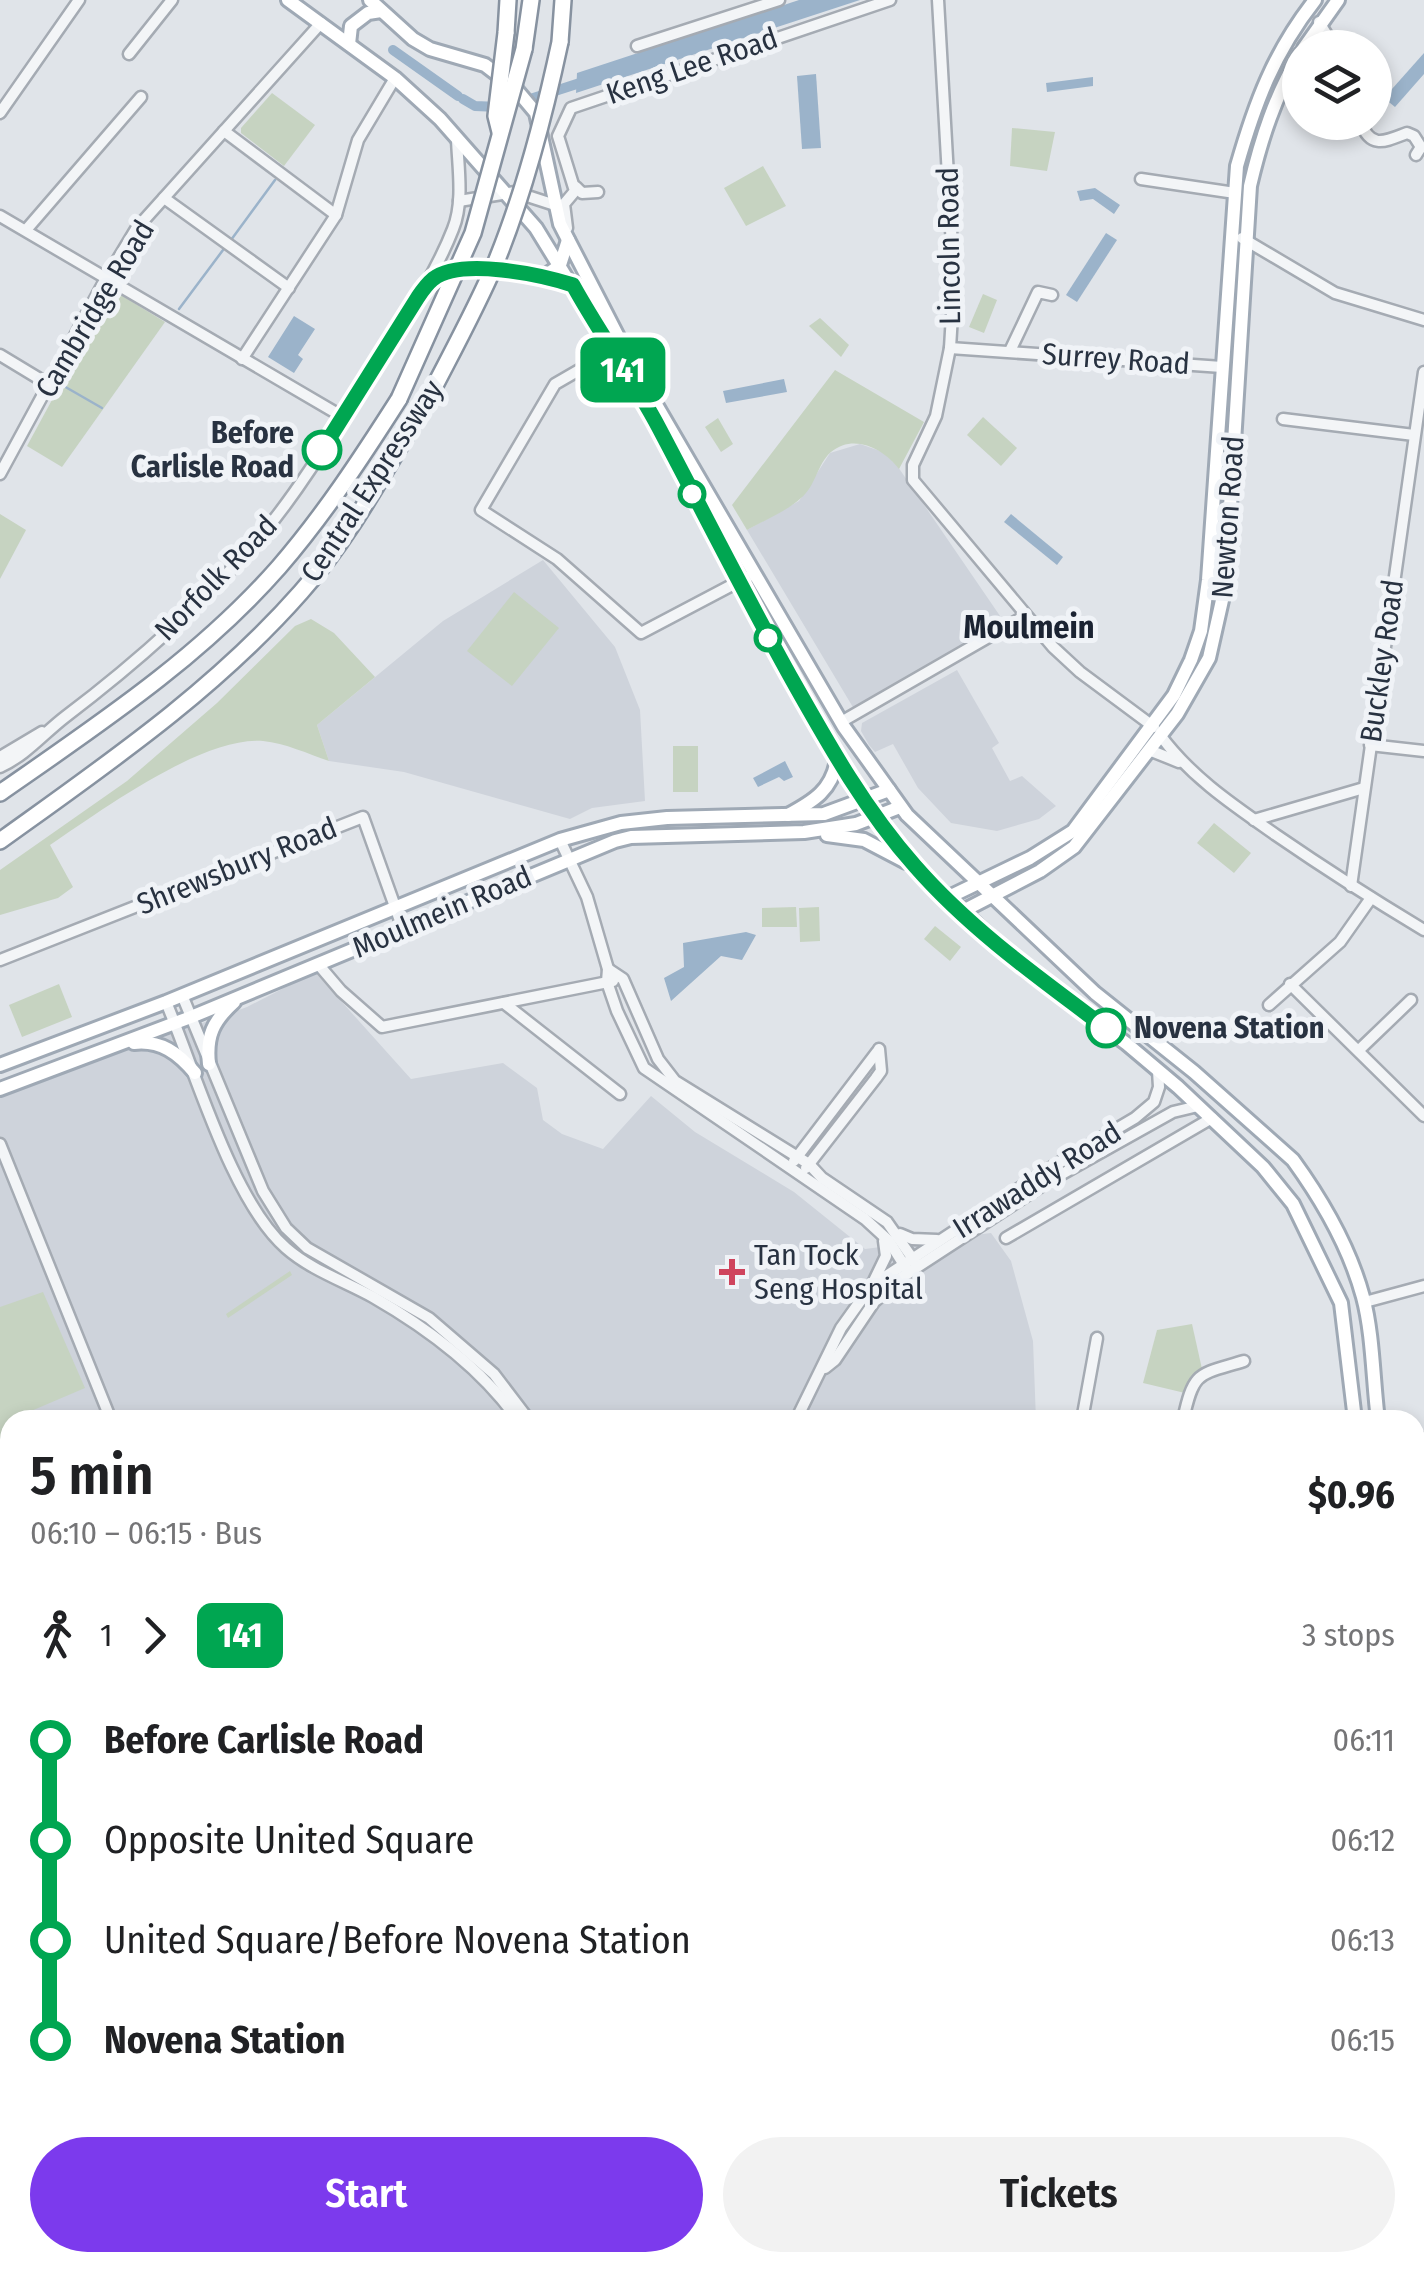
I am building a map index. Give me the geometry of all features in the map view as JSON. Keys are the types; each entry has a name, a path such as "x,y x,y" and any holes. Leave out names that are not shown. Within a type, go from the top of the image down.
{"highway":[{"path":"502,136 496,120 508,0"},
{"name":"Central Expressway","path":"0,793 139,696 215,632 278,568 322,512 399,399 473,233 524,49 531,0"},
{"name":"Central Expressway","path":"0,840 160,726 237,658 303,590 346,534 428,399 496,262 542,123 566,0"}],"main road":[{"path":"288,0 394,78 457,137 536,228 658,427 837,760 875,817 917,869 1026,970 1127,1044 1212,1118 1263,1167 1293,1204 1341,1303 1354,1410"},
{"name":"Newton Road","path":"947,898 1030,858 1073,830 1200,678 1222,606 1243,288 1235,193 1238,166 1255,103 1273,63 1315,0"},
{"path":"1314,30 1338,0"},
{"path":"349,44 352,26 376,5 430,49 485,65 536,113 554,206 570,245 630,360 841,722 900,807 990,897 1095,993 1194,1072 1293,1160 1346,1251 1364,1302 1377,1410"},
{"name":"Newton Road","path":"990,897 1040,871 1074,847 1148,750 1192,660 1201,631 1208,580 1227,286 1260,143 1282,85"},
{"path":"544,277 560,265 570,245"},
{"path":"544,277 573,285"},
{"path":"1227,286 1238,280 1243,288"},
{"path":"786,816 822,794 834,778 837,760"},
{"name":"Moulmein Road","path":"0,1065 166,1002 560,840 621,824 667,818 824,814 888,790"},
{"name":"Moulmein Road","path":"0,1088 191,1017 566,860 631,837 841,828 900,807"},
{"path":"804,832 864,840 917,869"},
{"path":"961,912 990,897"},
{"path":"209,1064 206,1043 210,1030 239,996"},
{"path":"110,1048 142,1042 160,1044 183,1059 195,1073"}],"street":[{"path":"0,112 80,0"},
{"path":"129,54 172,0"},
{"path":"637,46 779,0"},
{"name":"Keng Lee Road","path":"570,245 564,204 575,194 574,182 558,136 570,108 890,0"},
{"name":"Lincoln Road","path":"938,0 954,282 950,348 936,416 913,465 915,485 1025,616"},
{"path":"1319,22 1324,30"},
{"name":"Cambridge Road","path":"0,474 136,229 321,23"},
{"path":"242,359 336,215 358,140 394,78"},
{"path":"26,230 141,97"},
{"path":"224,131 336,215"},
{"path":"1377,140 1391,142 1406,134 1414,136 1421,147 1416,156"},
{"name":"Norfolk Road","path":"48,730 119,675 203,597 260,537 302,482 418,297 454,226 459,201 457,137"},
{"path":"1141,180 1235,193"},
{"path":"574,182 582,193 598,192"},
{"path":"459,201 514,192 554,206"},
{"name":"Cambridge Road","path":"164,198 289,288"},
{"path":"0,216 343,417"},
{"path":"1239,238 1335,293 1424,320"},
{"name":"Norfolk Road","path":"418,297 434,278 448,272 514,270 544,277"},
{"name":"Surrey Road","path":"1010,350 1038,292 1052,294"},
{"name":"Surrey Road","path":"950,348 1222,367"},
{"path":"612,351 555,384 481,510 557,559 641,633 753,574"},
{"path":"0,356 48,384"},
{"name":"Buckley Road","path":"1351,886 1424,372"},
{"path":"1283,419 1414,435"},
{"path":"841,722 1025,616 1080,672 1158,731 1180,762 1254,820 1424,930"},
{"path":"0,756 48,730"},
{"path":"0,768 31,748 48,730"},
{"path":"1370,745 1424,752"},
{"path":"1148,750 1180,762"},
{"path":"1254,820 1364,788"},
{"name":"Shrewsbury Road","path":"0,960 364,817 404,929"},
{"path":"560,840 587,901 608,969 607,982 644,1068 794,1161 809,1164 822,1178 887,1222 898,1233 910,1266"},
{"path":"1269,1004 1340,942 1371,898"},
{"path":"318,964 382,1027 624,978"},
{"path":"608,969 624,978 658,1059 675,1081 794,1161 801,1175 882,1232 910,1266"},
{"path":"1290,984 1423,1114"},
{"path":"182,995 263,1191 286,1228 307,1248 429,1318 494,1374 521,1410"},
{"path":"1359,1050 1411,1000"},
{"path":"166,1002 239,1179 274,1236 309,1264 421,1328 488,1383 510,1410"},
{"path":"504,1003 620,1094"},
{"path":"794,1161 879,1050 881,1070 801,1175"},
{"name":"Irrawaddy Road","path":"824,1368 835,1360 874,1302 942,1239 1137,1117 1154,1102 1159,1087 1158,1071"},
{"name":"Irrawaddy Road","path":"801,1410 841,1328 872,1286 1173,1112 1198,1106"},
{"path":"1006,1238 1212,1118"},
{"path":"0,1144 107,1410"},
{"path":"872,1286 887,1252 882,1232"},
{"path":"898,1233 927,1241 942,1239"},
{"path":"1364,1302 1424,1286"},
{"path":"1084,1410 1098,1338"},
{"path":"1186,1410 1196,1380 1202,1374 1244,1361"}],"shaded area":[{"path":"860,444 883,452 896,464 1011,632 857,714 747,530 799,501 830,453"},
{"path":"543,560 615,647 640,710 645,801 592,808 570,819 404,772 329,761 317,725 443,621"},
{"path":"957,670 999,743 992,748 1010,781 1022,776 1056,806 1039,819 997,831 951,823 918,788 893,744 875,752 861,731 862,723"},
{"path":"315,972 411,1079 503,1063 537,1088 543,1120 562,1134 603,1149 651,1096 695,1132 794,1192 865,1249 991,1233 1011,1261 1033,1341 1036,1410 0,1410 0,1095 247,1007"}],"green space":[{"path":"272,93 315,125 284,166 241,133 241,128"},
{"path":"1012,128 1055,132 1047,171 1010,166"},
{"path":"763,166 786,206 746,226 724,188"},
{"path":"116,292 165,322 62,467 27,446 110,293"},
{"path":"983,294 997,300 984,333 969,327"},
{"path":"820,318 849,345 841,357 809,326"},
{"path":"835,370 924,422 899,469 868,446 840,446 826,457 801,498 747,530 732,505"},
{"path":"983,417 1017,448 1001,466 967,435"},
{"path":"718,418 733,444 721,452 705,427"},
{"path":"0,514 26,530 0,579"},
{"path":"514,592 559,628 512,686 467,651"},
{"path":"311,619 334,633 375,677 317,725 329,761 263,741 238,743 182,763 50,845 73,887 58,898 0,915 0,870 127,781 217,703 295,626"},
{"path":"673,746 698,746 698,792 673,792"},
{"path":"1214,823 1251,853 1234,873 1197,843"},
{"path":"796,907 797,927 762,927 762,908"},
{"path":"819,907 820,941 800,942 799,908"},
{"path":"935,926 961,947 950,961 924,939"},
{"path":"59,984 72,1017 22,1037 9,1005"},
{"path":"290,1271 292,1275 228,1318 226,1314"},
{"path":"43,1292 85,1388 33,1410 0,1410 0,1307"},
{"path":"1192,1324 1202,1369 1185,1393 1143,1383 1157,1330"}],"water":[{"path":"799,0 860,0 576,93 577,73"},
{"path":"1424,53 1424,74 1395,107 1392,89"},
{"path":"816,74 821,148 802,149 797,76"},
{"path":"1093,77 1093,86 1047,92 1046,83"},
{"path":"1095,188 1120,205 1114,214 1093,199 1080,201 1077,191"},
{"path":"1106,233 1117,240 1077,302 1066,295"},
{"path":"294,316 315,329 298,355 303,359 294,373 268,357"},
{"path":"784,379 787,392 726,403 723,391"},
{"path":"1011,514 1063,557 1057,565 1004,522"},
{"path":"785,761 793,777 784,781 779,777 758,787 753,778"},
{"path":"746,932 756,935 742,960 721,956 671,1001 664,978 684,967 683,943"}],"waterway":[{"path":"393,50 458,96"},
{"path":"521,102 586,81"},
{"path":"463,99 475,106 499,107"},
{"path":"231,240 275,180"},
{"path":"179,309 226,246"},
{"path":"62,385 102,408"}],"bus line":[{"name":"141","path":"322,450 418,297 434,278 448,272 514,270 573,285 658,427 750,605 837,760 875,817 917,869 961,912 1026,970 1106,1028"}],"place":[{"name":"Before Carlisle Road","path":"322,450"},
{"name":"Novena Station","path":"1106,1028"},
{"name":"Tan Tock Seng Hospital","path":"732,1272"}],"district":[{"name":"Moulmein","path":"1029,627"}]}
